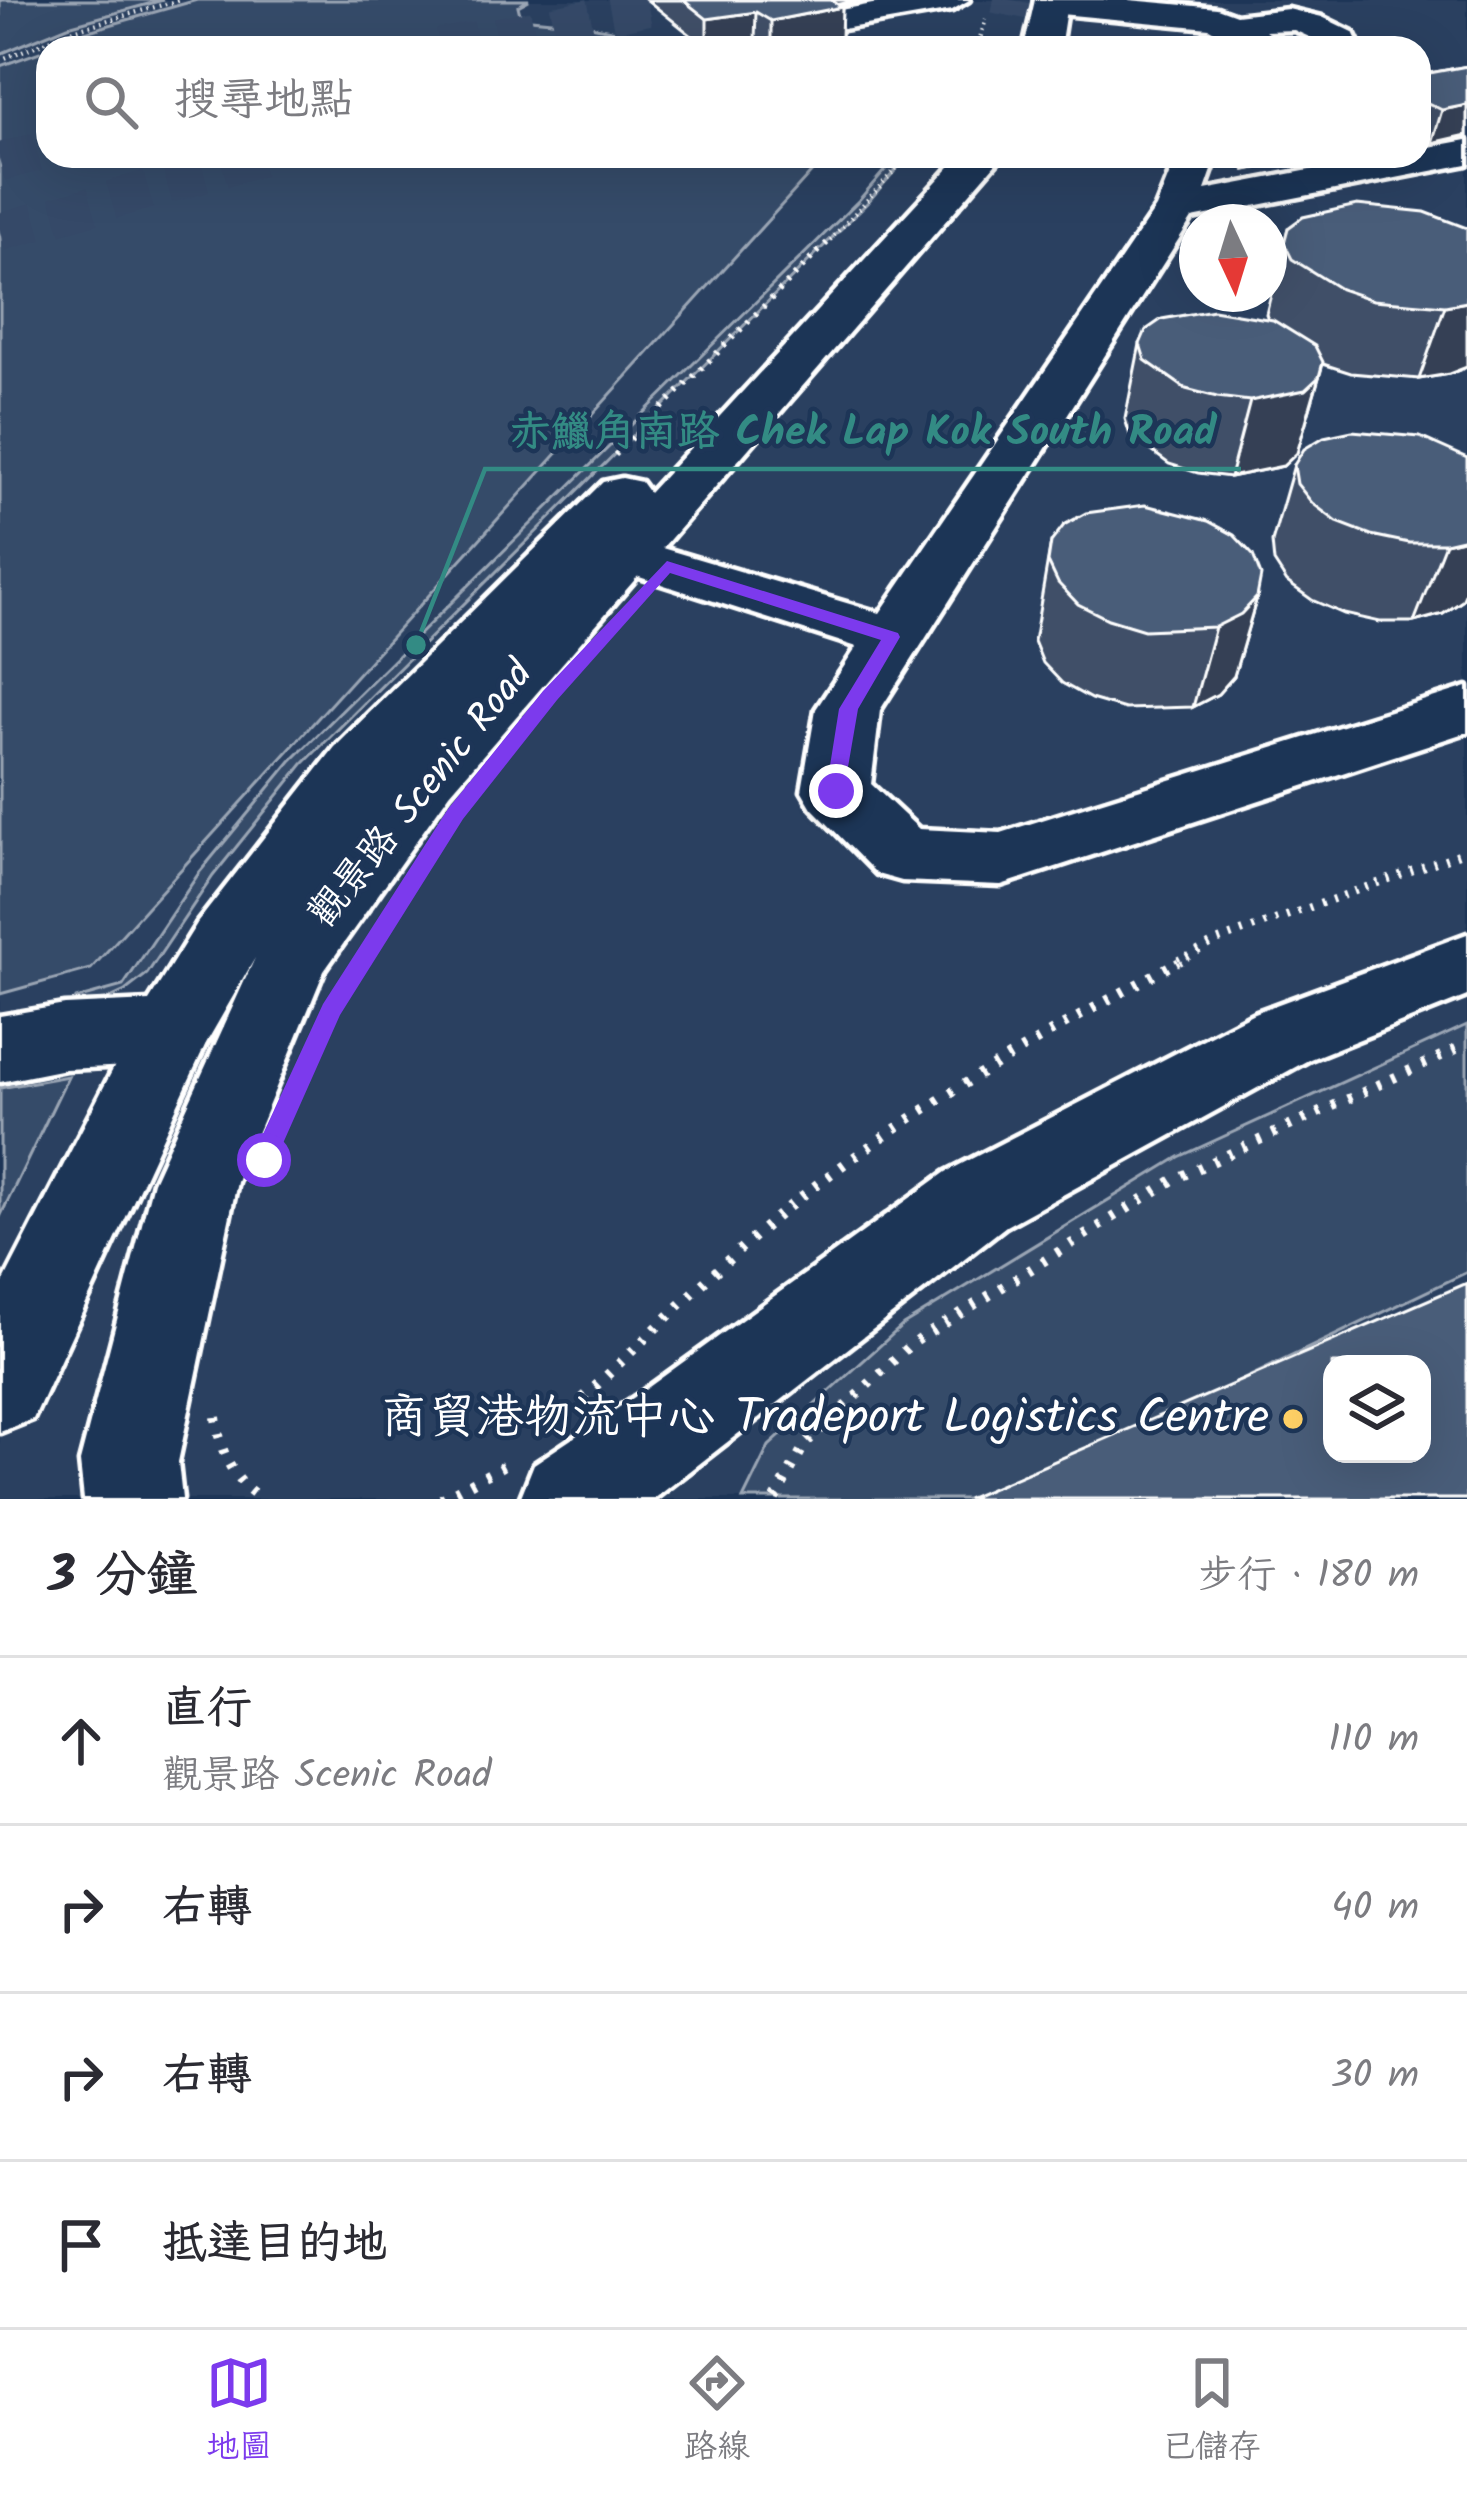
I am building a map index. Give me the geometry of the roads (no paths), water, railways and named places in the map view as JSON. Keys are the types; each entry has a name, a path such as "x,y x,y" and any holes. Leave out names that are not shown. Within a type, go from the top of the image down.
{"main road":[{"path":"831,21 952,0"},
{"path":"1044,36 1050,2 1188,13 1249,36"},
{"path":"1231,26 1287,16 1304,18 1336,36"},
{"path":"1431,156 1467,152"},
{"name":"觀景路 Scenic Road","path":"0,1386 172,1032 224,943 358,764 902,205 932,168"},
{"name":"觀景路 Scenic Road","path":"133,1499 130,1462 163,1303 195,1182 292,958 426,776 971,168"},
{"path":"1318,168 1187,182 848,709 836,791 902,855 1001,859 1467,709"},
{"path":"625,554 891,637"},
{"path":"553,1455 665,1463 976,1199 1282,1036 1467,964"},
{"path":"0,1049 65,1036 172,1032"}],"tunnel":[{"path":"500,36 678,0"},
{"path":"1010,16 1013,0"},
{"path":"0,162 36,152"},
{"path":"0,232 223,168"}],"place":[{"name":"赤鱲角南路 Chek Lap Kok South Road","path":"416,645"},
{"name":"商貿港物流中心 Tradeport Logistics Centre","path":"1293,1419"}]}
